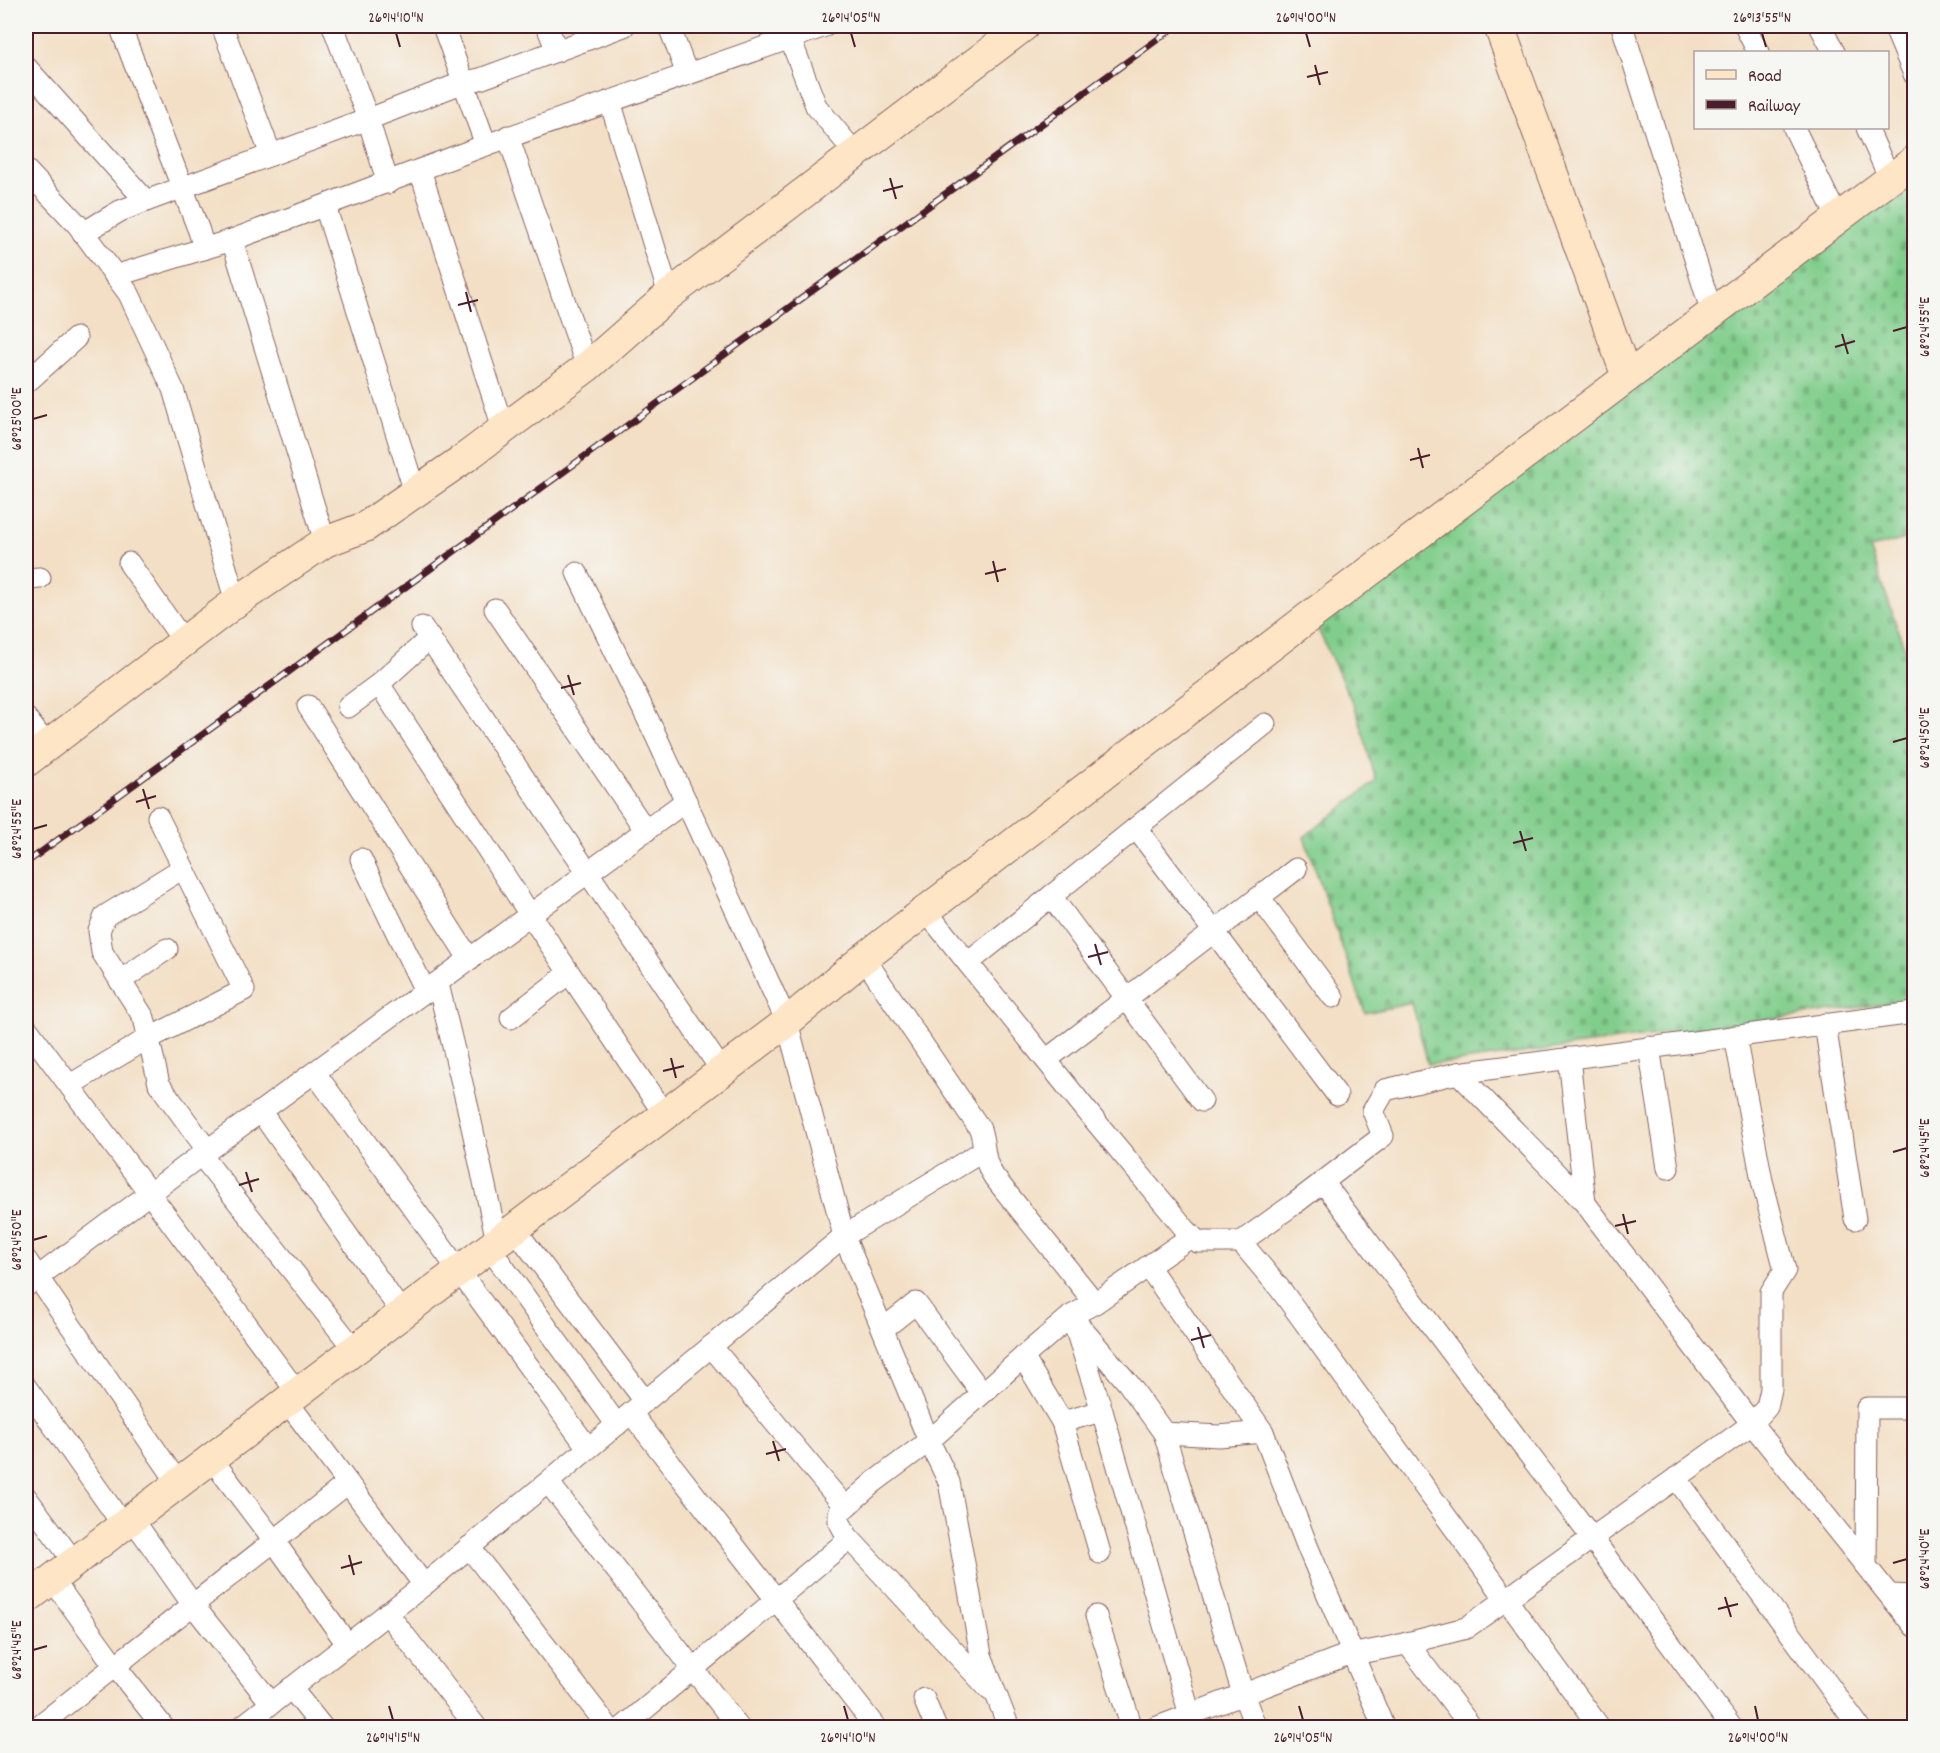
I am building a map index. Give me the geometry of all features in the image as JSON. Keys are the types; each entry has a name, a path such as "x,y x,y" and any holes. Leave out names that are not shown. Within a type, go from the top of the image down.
{"main road":[{"path":"1499,26 1627,377"},
{"path":"36,754 236,602 325,542 365,528 466,457 587,367 669,295 855,153 1007,31"},
{"path":"26,1598 787,1022 926,910 1914,161"}],"street":[{"path":"120,26 204,249"},
{"path":"222,26 271,155"},
{"path":"333,26 368,119 388,183"},
{"path":"443,26 486,145"},
{"path":"547,26 556,51"},
{"path":"83,233 120,212 182,187 464,82 480,79 624,26"},
{"path":"669,26 687,74"},
{"path":"115,276 232,240 508,136 825,26"},
{"path":"1622,26 1712,313"},
{"path":"1745,26 1758,51"},
{"path":"1820,26 1833,51"},
{"path":"1894,26 1914,74"},
{"path":"790,38 816,106 855,153"},
{"path":"26,67 146,201"},
{"path":"610,101 669,295"},
{"path":"1794,129 1838,219"},
{"path":"1867,129 1890,179"},
{"path":"508,136 587,367"},
{"path":"26,170 83,233 129,294 173,389 236,602"},
{"path":"420,170 503,428"},
{"path":"325,206 415,492"},
{"path":"232,240 325,542"},
{"path":"26,383 76,338"},
{"path":"129,563 184,642"},
{"path":"578,573 787,1022 844,1236 929,1441 949,1482 981,1655 1009,1728"},
{"path":"495,609 646,831"},
{"path":"348,707 379,684 426,633 722,1071"},
{"path":"379,684 664,1114"},
{"path":"308,706 470,960"},
{"path":"26,717 36,754"},
{"path":"968,963 1266,724"},
{"path":"178,1483 29,1275 149,1194 686,801"},
{"path":"70,1085 148,1039 244,990 158,818"},
{"path":"1136,828 1337,1095"},
{"path":"361,859 432,988 467,1104 500,1239 631,1413 876,1728"},
{"path":"183,868 105,916 99,931 102,952 144,1018 159,1084 205,1153 354,1349"},
{"path":"1046,1060 1296,869"},
{"path":"1051,896 1202,1101"},
{"path":"1259,897 1333,997"},
{"path":"926,910 1046,1060 1198,1242 1241,1242 1383,1136 1373,1111 1385,1090 1458,1073 1914,1012"},
{"path":"120,981 167,950"},
{"path":"864,958 980,1130 987,1166 994,1177 1095,1303"},
{"path":"511,1018 569,973"},
{"path":"1825,1024 1855,1219"},
{"path":"26,1026 149,1194 292,1396 348,1483 424,1585"},
{"path":"1155,1728 1344,1656 1466,1628 1752,1424 1767,1407 1771,1389 1771,1292 1785,1270 1762,1181 1735,1036"},
{"path":"1649,1047 1668,1168"},
{"path":"1569,1058 1585,1203"},
{"path":"315,1073 588,1448"},
{"path":"1458,1073 1585,1203 1752,1424 1914,1626"},
{"path":"261,1112 402,1313"},
{"path":"240,1728 424,1585 844,1236 983,1151"},
{"path":"1323,1182 1592,1538 1732,1728"},
{"path":"997,1698 847,1536 839,1521 839,1513 874,1482 929,1441 1071,1316 1095,1303 1192,1236"},
{"path":"500,1239 631,1413"},
{"path":"1241,1242 1281,1290 1600,1728"},
{"path":"1148,1266 1263,1432 1308,1548 1384,1728"},
{"path":"883,1329 916,1303 981,1393"},
{"path":"1071,1316 1102,1411 1190,1714"},
{"path":"1071,1316 1128,1383 1164,1433 1243,1694 1256,1728"},
{"path":"711,1346 845,1508"},
{"path":"1023,1357 1062,1422 1100,1553"},
{"path":"26,1387 128,1522 271,1703"},
{"path":"1866,1566 1867,1408 1914,1408"},
{"path":"1062,1422 1102,1411"},
{"path":"1164,1433 1219,1436 1263,1432"},
{"path":"211,1458 274,1541 347,1644"},
{"path":"1676,1478 1860,1728"},
{"path":"548,1482 740,1728"},
{"path":"36,1728 348,1483"},
{"path":"26,1497 115,1666 164,1728"},
{"path":"622,1728 832,1555 843,1544 847,1536"},
{"path":"469,1547 609,1728"},
{"path":"1890,1596 1914,1596"},
{"path":"387,1613 477,1728"},
{"path":"1096,1616 1132,1728"},
{"path":"1407,1643 1472,1728"},
{"path":"291,1688 323,1728"},
{"path":"924,1699 936,1728"}],"green space":[{"path":"1914,175 1914,537 1870,548 1914,676 1914,1000 1428,1064 1412,1003 1365,1013 1304,837 1376,781 1358,715 1317,627"}],"railway":[{"path":"26,863 1176,26"}]}
